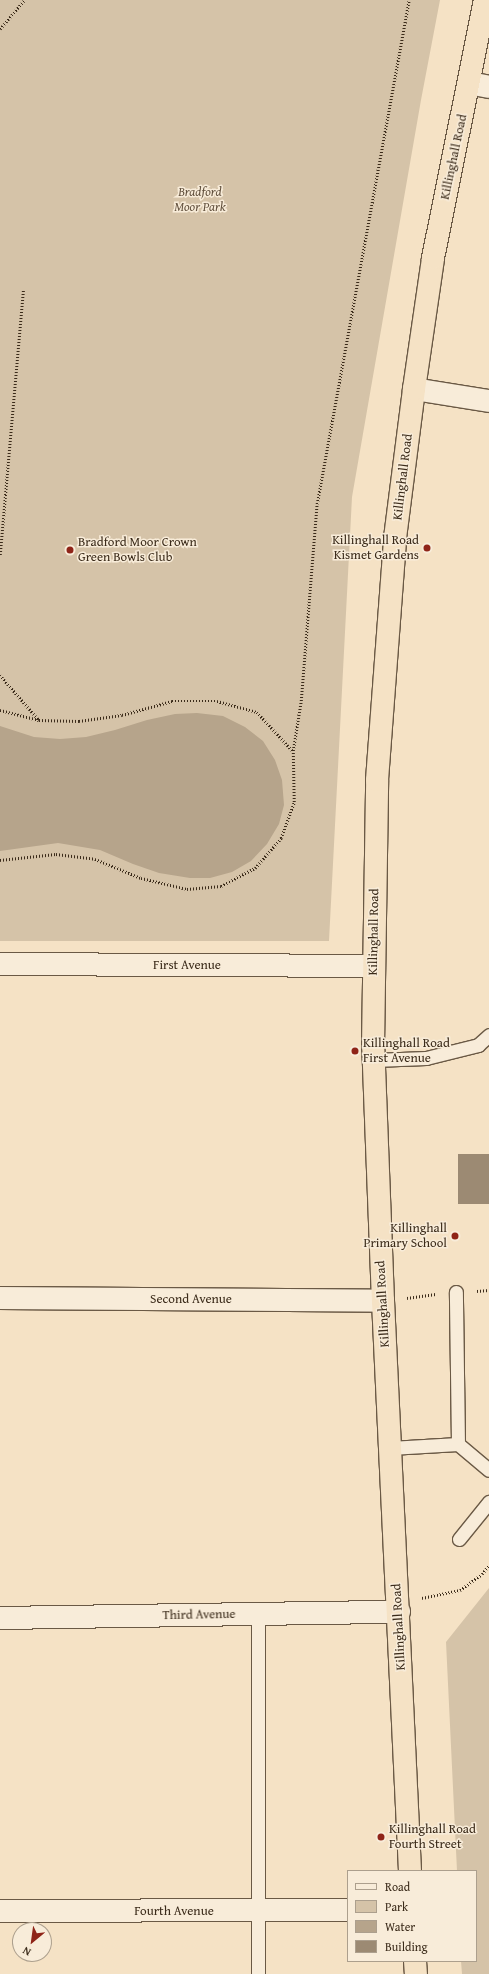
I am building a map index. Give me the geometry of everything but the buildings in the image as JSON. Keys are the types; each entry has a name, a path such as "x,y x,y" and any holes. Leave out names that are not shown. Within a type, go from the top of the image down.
{"highway":[{"name":"Killinghall Road","path":"410,1870 383,1301 374,1060 373,966 377,780 395,538 414,389 433,258 479,85 485,0"},
{"path":"415,1962 416,1974"}],"street":[{"path":"414,389 489,401"},
{"name":"First Avenue","path":"0,964 373,966"},
{"name":"Second Avenue","path":"0,1298 383,1301"},
{"name":"Third Avenue","path":"0,1618 258,1614 398,1607"},
{"name":"Fourth Avenue","path":"0,1911 347,1910"}],"lane":[{"path":"374,1060 426,1058 478,1045 489,1035"},
{"path":"456,1292 458,1444"},
{"path":"390,1448 458,1444 489,1470"},
{"path":"459,1538 489,1502"},
{"path":"258,1614 258,1974"}],"path":[{"path":"0,29 24,0"},
{"path":"0,860 56,854 95,860 141,878 187,889 221,886 255,868 281,838 294,802 292,751 301,701 317,504 409,0"},
{"path":"0,555 23,290"},
{"path":"0,675 39,720"},
{"path":"0,710 39,720 79,721 122,714 172,702 217,701 257,712 292,751"},
{"path":"398,1607 460,1590 482,1574 489,1565"}],"green space":[{"name":"Bradford Moor Park","path":"0,0 440,0 421,100 352,497 329,941 0,941"},
{"path":"489,1588 489,1974 462,1974 461,1962 477,1962 477,1870 457,1870 446,1642"}],"water":[{"path":"197,713 223,716 245,727 263,741 275,760 282,780 284,805 279,824 267,844 251,861 232,872 210,878 190,878 159,873 100,850 58,843 0,851 0,726 34,737 60,739 86,737 175,714"}],"place":[{"name":"Killinghall Road Kismet Gardens","path":"427,548"},
{"name":"Bradford Moor Crown Green Bowls Club","path":"70,550"},
{"name":"Killinghall Road First Avenue","path":"355,1051"},
{"name":"Killinghall Primary School","path":"455,1236"},
{"name":"Killinghall Road Fourth Street","path":"381,1837"}]}
